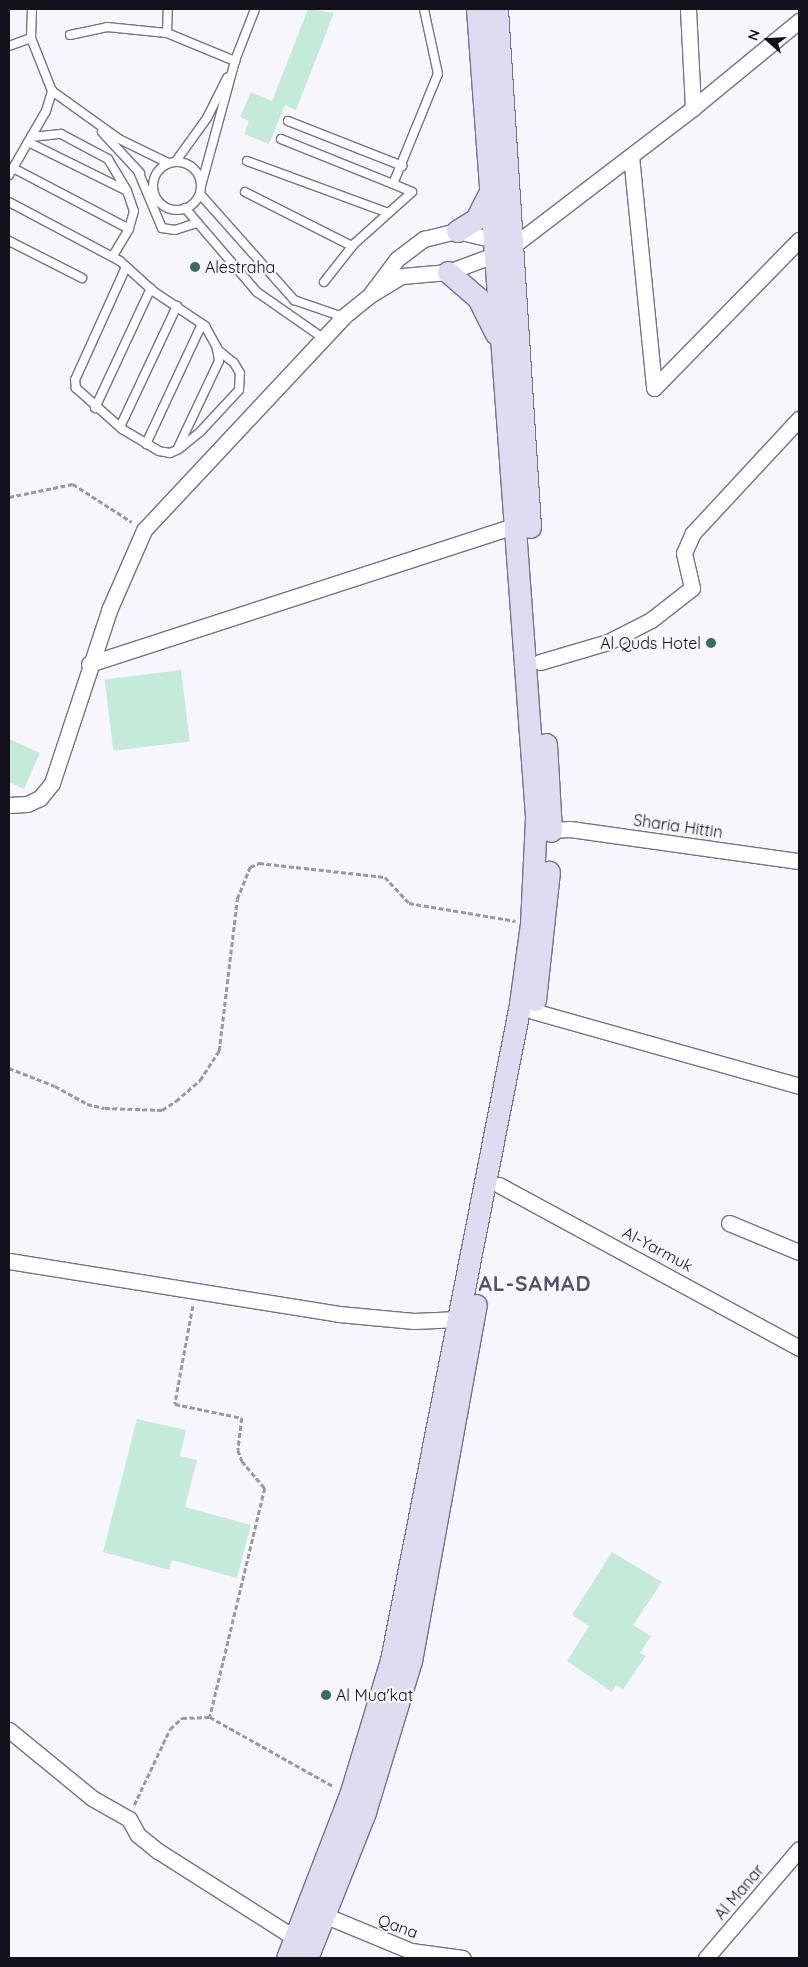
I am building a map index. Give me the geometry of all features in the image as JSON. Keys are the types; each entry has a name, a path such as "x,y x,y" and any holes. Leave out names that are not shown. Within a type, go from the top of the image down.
{"main road":[{"path":"287,1958 350,1795 391,1660 518,1013 531,924 536,816 477,9"},
{"path":"306,1958 365,1812 411,1661 533,1011 547,910 551,830 497,9"},
{"path":"457,231 476,219 490,190"},
{"path":"448,272 478,298 491,320 502,352"}],"street":[{"path":"688,9 693,108"},
{"path":"9,805 27,804 40,798 52,783 62,761 89,664 120,582 144,530 343,317 370,295 402,276 448,272 494,248 514,245 693,108 799,21"},
{"path":"631,156 654,388 799,240"},
{"path":"370,295 404,254 424,240 457,231 494,248"},
{"path":"540,662 608,642 651,620 692,588 684,554 693,533 799,420"},
{"path":"89,664 516,525"},
{"name":"Sharia Hittin","path":"551,830 570,829 799,861"},
{"path":"533,1011 799,1086"},
{"name":"Al-Yarmuk","path":"499,1185 799,1348"},
{"path":"729,1223 799,1252"},
{"path":"9,1260 339,1314 414,1321 459,1319"},
{"path":"9,1730 92,1798 129,1819 138,1835 158,1851 295,1938"},
{"name":"Al Manar","path":"706,1958 799,1849"},
{"name":"Qana","path":"324,1915 411,1951 463,1958"}],"lane":[{"path":"32,9 30,38 52,91 92,122 153,188 159,202 166,207 185,208 257,292 324,338"},
{"path":"167,33 168,9"},
{"path":"153,188 156,173 172,162 207,118 235,61 255,9"},
{"path":"393,184 402,166 438,74 424,9"},
{"path":"70,35 107,27 167,33 235,61"},
{"path":"9,46 30,38"},
{"path":"185,208 200,190 235,61"},
{"path":"52,91 46,111 11,171 129,229"},
{"path":"288,121 402,166"},
{"path":"92,122 172,162 196,171 200,190 294,300 343,317"},
{"path":"29,139 61,134 108,159 127,191 134,211 129,229 113,256"},
{"path":"29,139 127,191"},
{"path":"281,139 412,192 352,246 324,282"},
{"path":"247,161 388,213"},
{"path":"138,171 162,228 175,230 197,223"},
{"path":"245,192 352,246"},
{"path":"9,202 113,256 126,267 150,288 202,324 217,348 234,362 240,372 239,390 200,432 177,450 170,453 146,444 120,428 95,408 76,388 75,380 126,267"},
{"path":"9,241 82,278"},
{"path":"95,408 150,288"},
{"path":"120,428 177,306"},
{"path":"146,444 202,324"},
{"path":"177,450 219,361 217,348"}],"path":[{"path":"9,497 73,484 144,530"},
{"path":"9,1068 55,1086 87,1104 105,1108 162,1110 176,1101 200,1080 219,1051 237,899 250,867 260,863 385,877 409,904 531,924"},
{"path":"196,1290 175,1404 242,1418 238,1450 242,1461 265,1488 210,1717"},
{"path":"129,1819 170,1729 182,1718 210,1717 350,1795"}],"building":[{"path":"308,9 334,13 296,110 285,105 269,144 244,134 249,121 240,117 251,92 272,101"},
{"path":"181,670 190,741 113,751 105,679"},
{"path":"9,739 40,753 24,789 9,782"},
{"path":"137,1419 186,1430 180,1456 197,1460 185,1507 251,1525 237,1578 172,1560 169,1570 103,1552"},
{"path":"612,1552 662,1582 633,1625 651,1636 640,1653 646,1656 623,1689 616,1685 612,1692 567,1661 589,1626 572,1615"}],"place":[{"name":"Alestraha","path":"195,267"},
{"name":"Al Quds Hotel","path":"711,643"},
{"name":"Al Mua'kat","path":"326,1695"}],"district":[{"name":"AL-SAMAD","path":"535,1283"}]}
